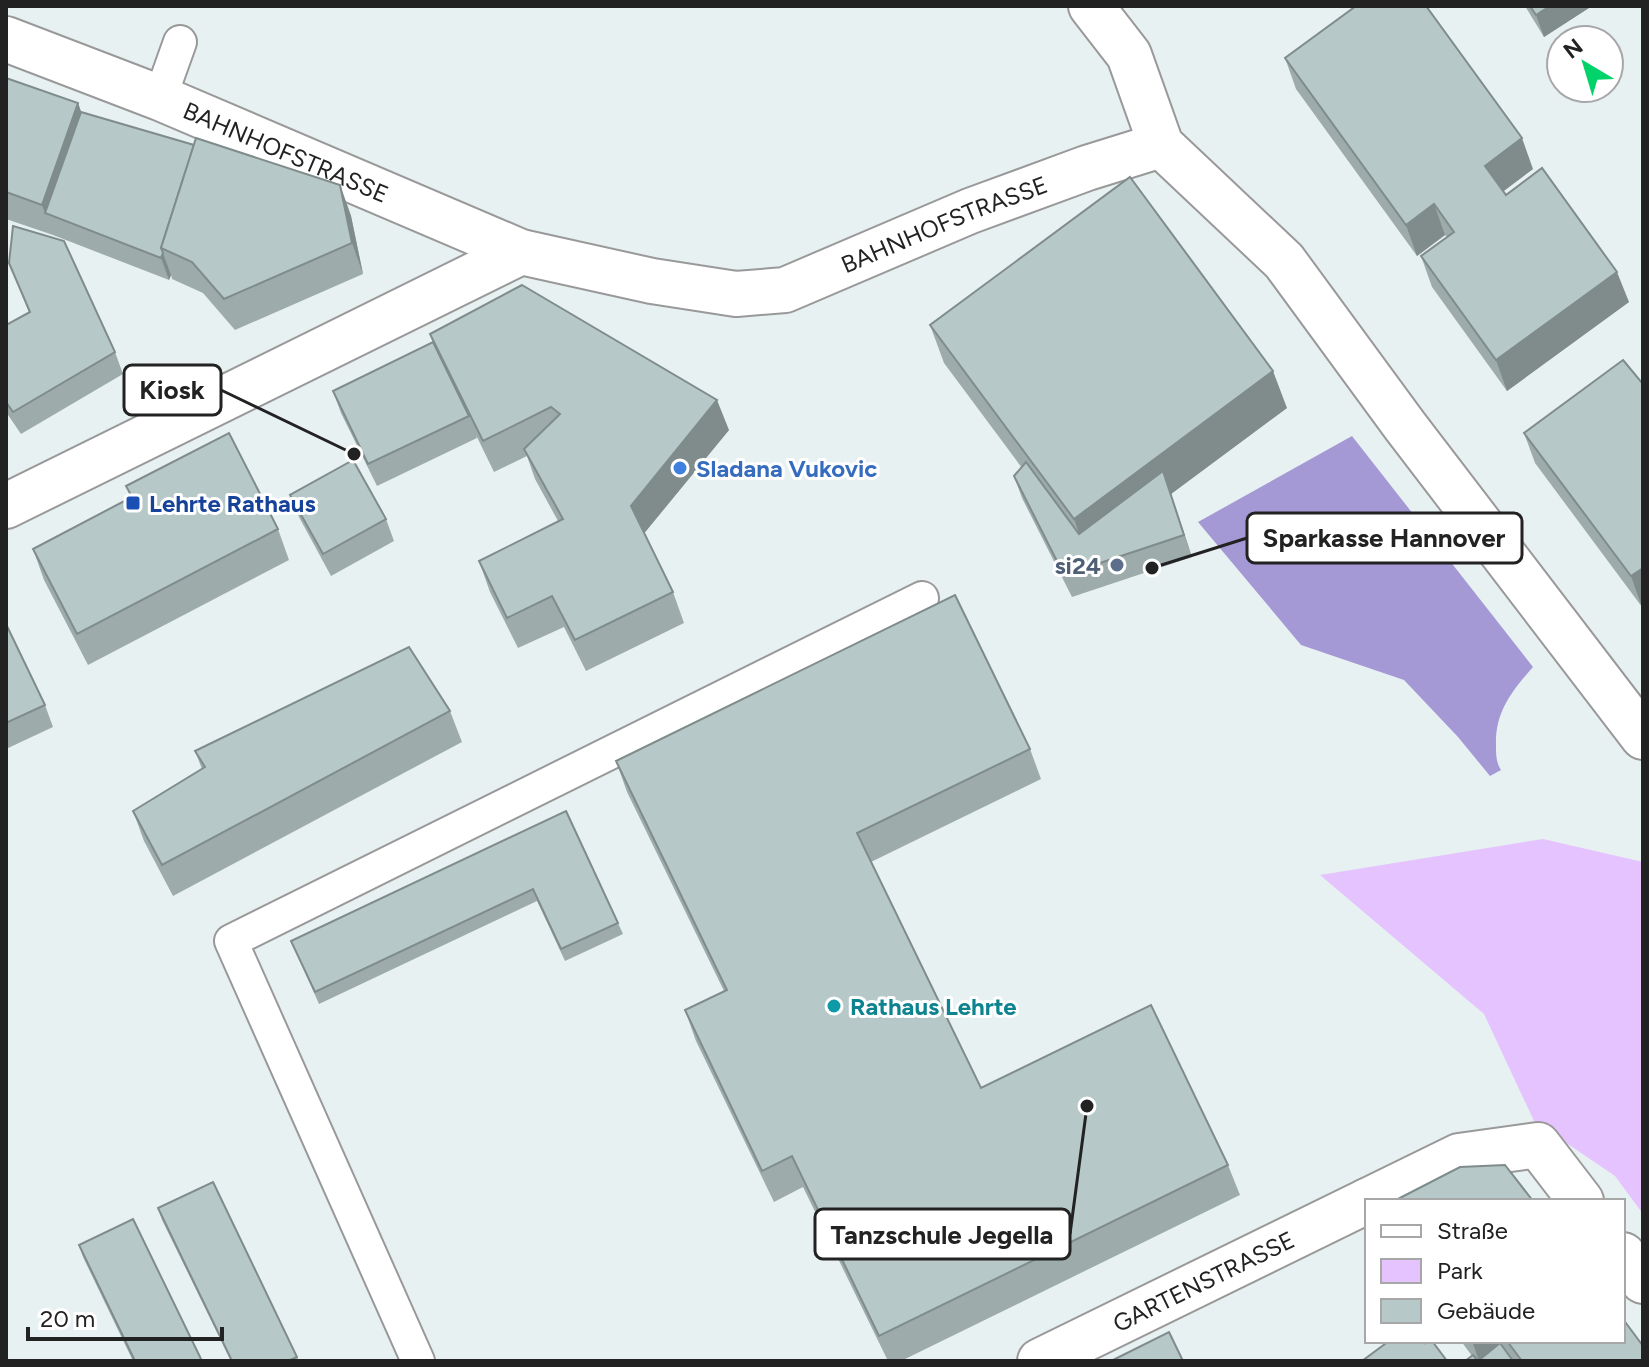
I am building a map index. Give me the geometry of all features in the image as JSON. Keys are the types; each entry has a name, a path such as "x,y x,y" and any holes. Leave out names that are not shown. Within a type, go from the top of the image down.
{"street":[{"path":"1091,6 1129,55 1161,145 1284,261 1405,426 1639,721"},
{"name":"BAHNHOFSTRASSE","path":"6,39 160,98 521,252 652,281 736,294 785,290 970,211 1087,168 1161,145"},
{"path":"6,506 521,252"},
{"name":"GARTENSTRASSE","path":"1371,1199 1459,1156 1538,1145 1579,1199"},
{"name":"GARTENSTRASSE","path":"1040,1361 1365,1202"},
{"path":"1625,1258 1643,1281"}],"lane":[{"path":"160,98 180,42"},
{"path":"418,1361 231,941 922,598"}],"shaded area":[{"path":"1352,436 1533,667 1512,694 1498,722 1496,745 1501,770 1490,776 1404,680 1301,645 1198,522"}],"green space":[{"path":"1543,839 1643,862 1643,1214 1615,1176 1534,1121 1484,1014 1320,875"}],"building":[{"path":"1356,6 1426,6 1522,138 1485,166 1506,195 1542,168 1617,272 1496,360 1421,256 1454,232 1434,204 1406,225 1285,58"},
{"path":"1530,6 1550,6 1536,15"},
{"path":"6,78 78,103 42,205 6,192"},
{"path":"81,112 194,145 161,248 161,258 45,213"},
{"path":"196,138 340,185 352,243 224,299 192,262 161,248"},
{"path":"1130,177 1273,371 1074,519 930,325"},
{"path":"13,226 64,241 115,352 13,412 6,402 6,325 30,312 9,263"},
{"path":"522,285 717,400 631,506 673,592 575,640 552,596 507,618 479,561 563,519 524,449 560,414 551,407 483,441 430,334"},
{"path":"433,342 469,416 368,464 333,391"},
{"path":"1623,360 1643,384 1643,568 1631,576 1524,433"},
{"path":"229,433 278,529 77,634 33,549 132,497 126,486"},
{"path":"353,460 386,519 323,554 290,495"},
{"path":"1026,462 1079,534 1163,471 1184,535 1064,575 1014,476"},
{"name":"Rathaus Lehrte","path":"955,595 1030,749 857,833 981,1088 1151,1005 1228,1165 879,1336 792,1156 762,1171 685,1010 727,990 616,761"},
{"path":"6,624 45,705 6,723"},
{"path":"409,647 450,711 162,865 133,811 205,767 195,751"},
{"path":"566,811 618,923 561,949 533,889 315,992 291,941"},
{"path":"1505,1165 1531,1199 1398,1199 1460,1167"},
{"path":"213,1182 297,1357 288,1361 232,1361 158,1208"},
{"path":"133,1219 202,1361 135,1361 79,1245"},
{"path":"1625,1322 1643,1346 1643,1361 1522,1361 1508,1343 1625,1343"},
{"path":"1169,1332 1183,1361 1111,1361"},
{"path":"1386,1343 1434,1343 1447,1361 1362,1361"},
{"path":"1500,1343 1513,1361 1478,1361"}],"place":[{"name":"Kiosk","path":"354,454"},
{"name":"Sladana Vukovic","path":"680,468"},
{"name":"Lehrte Rathaus","path":"133,503"},
{"name":"si24","path":"1117,565"},
{"name":"Sparkasse Hannover","path":"1152,568"},
{"name":"Rathaus Lehrte","path":"834,1006"},
{"name":"Tanzschule Jegella","path":"1087,1106"}]}
